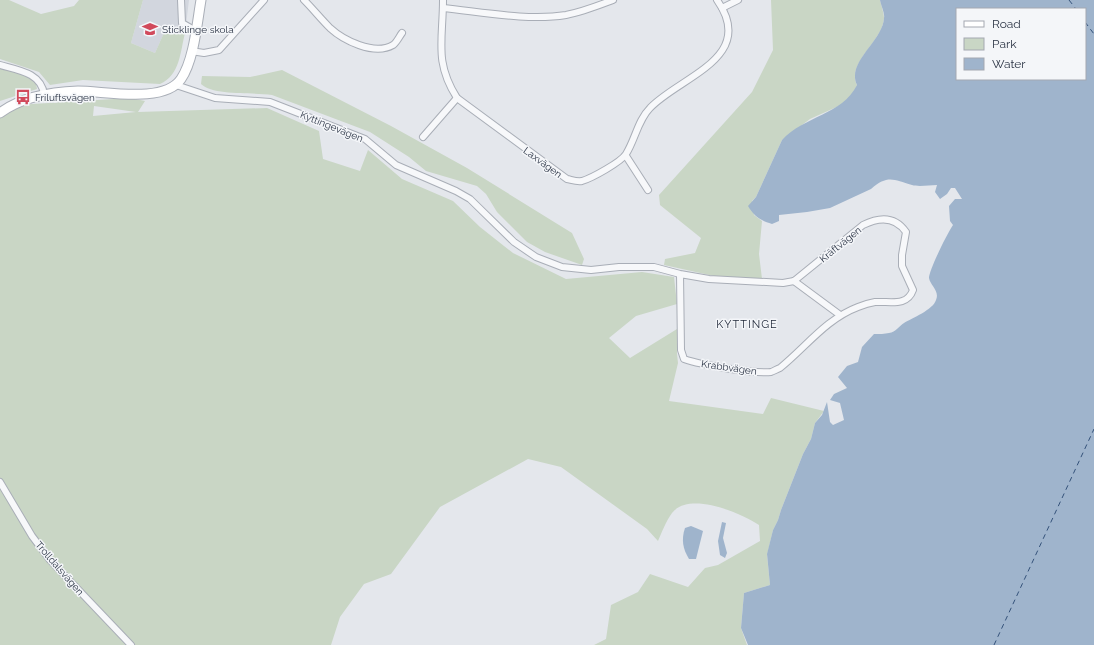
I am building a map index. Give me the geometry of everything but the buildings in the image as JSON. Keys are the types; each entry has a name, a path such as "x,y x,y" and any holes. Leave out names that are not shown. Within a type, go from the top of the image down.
{"street":[{"path":"181,0 182,23 196,31"},
{"path":"0,113 21,102 44,95 78,91 150,94 167,91 176,85 186,69 196,31 201,0"},
{"path":"191,51 204,53 219,50 264,0"},
{"path":"304,0 338,34 363,46 380,48 390,46 398,41 402,33"},
{"name":"Laxvägen","path":"444,0 441,57 447,83 457,98 567,179 582,180 594,176 626,156"},
{"path":"443,8 535,17 566,15 610,0"},
{"path":"648,190 626,156 643,119 651,106 702,72 719,56 727,39 728,30 727,20 717,0"},
{"path":"722,8 738,0"},
{"path":"0,65 28,73 37,78 43,89 44,95"},
{"name":"Kyttingevägen","path":"176,85 215,98 270,102 365,139 396,165 470,199 514,242 548,262 577,270 654,267 680,274"},
{"path":"423,137 457,98"},
{"name":"Kräftvägen","path":"794,281 862,225 879,219 894,221 899,224 906,232 902,261 913,287 912,294 904,301 875,302 856,307 840,315"},
{"path":"680,274 709,279 783,284 794,281 840,315"},
{"name":"Krabbvägen","path":"680,274 681,350 684,359 690,361 757,372 773,372 787,362 826,325 840,315"},
{"name":"Trolldalsvägen","path":"0,482 32,536 50,560 131,645"}],"shaded area":[{"name":"Sticklinge skola","path":"143,0 189,0 185,33 167,26 155,53 131,43"}],"green space":[{"path":"0,0 9,0 41,14 74,6 79,0 143,0 131,43 155,53 167,26 185,33 178,63 172,75 160,84 83,80 50,85 39,72 0,59"},
{"path":"771,0 880,0 884,18 878,35 856,68 855,77 857,85 853,94 841,105 810,119 782,140 756,197 752,201 754,215 762,221 759,254 762,279 714,276 664,265 665,259 695,253 701,238 660,205 659,195 752,92 773,50"},
{"path":"0,68 25,75 36,83 37,89 0,101"},
{"path":"282,70 391,126 467,168 572,233 584,259 582,265 545,252 527,242 497,212 486,194 477,186 426,171 409,157 370,132 272,95 224,92 207,88 201,84 202,76 250,77"},
{"path":"130,98 145,101 138,112 267,108 319,131 323,159 360,171 368,150 402,179 453,201 480,227 513,253 566,279 642,272 674,277 677,304 636,316 609,338 630,358 677,329 678,363 669,401 763,414 771,398 824,411 815,423 811,439 803,454 773,530 767,555 770,585 744,593 741,628 747,645 594,645 606,639 611,605 638,592 650,574 688,587 705,568 718,565 760,541 759,525 740,515 715,506 690,504 680,507 672,513 658,541 647,529 561,467 528,459 440,507 391,574 364,584 340,617 331,645 0,645 0,106","holes":["94,106 136,112 93,116"]}],"water":[{"path":"880,0 1094,0 1094,645 748,645 741,628 744,593 770,585 767,554 773,530 803,454 811,439 815,423 822,415 827,402 830,422 833,425 844,420 840,403 830,400 834,394 847,388 838,377 847,366 858,362 862,347 874,334 886,334 894,331 934,304 937,294 930,281 930,274 939,251 953,225 950,221 949,206 955,199 962,199 955,188 951,188 947,194 940,199 935,192 937,185 915,186 896,180 887,180 882,181 871,189 830,208 779,215 779,221 772,224 758,218 748,206 756,197 782,140 791,132 842,103 857,85 855,76 856,68 882,27 884,16"},
{"path":"722,522 726,523 723,538 727,553 725,558 720,555 718,541"},
{"path":"691,526 703,531 696,559 689,559 683,544 685,528"}],"ferry route":[{"path":"1069,0 1075,8"},
{"path":"1086,23 1094,34"},
{"path":"994,645 1094,429"}],"place":[{"name":"Sticklinge skola","path":"150,29"},
{"name":"Friluftsvägen","path":"23,97"}],"district":[{"name":"KYTTINGE","path":"747,324"}]}
